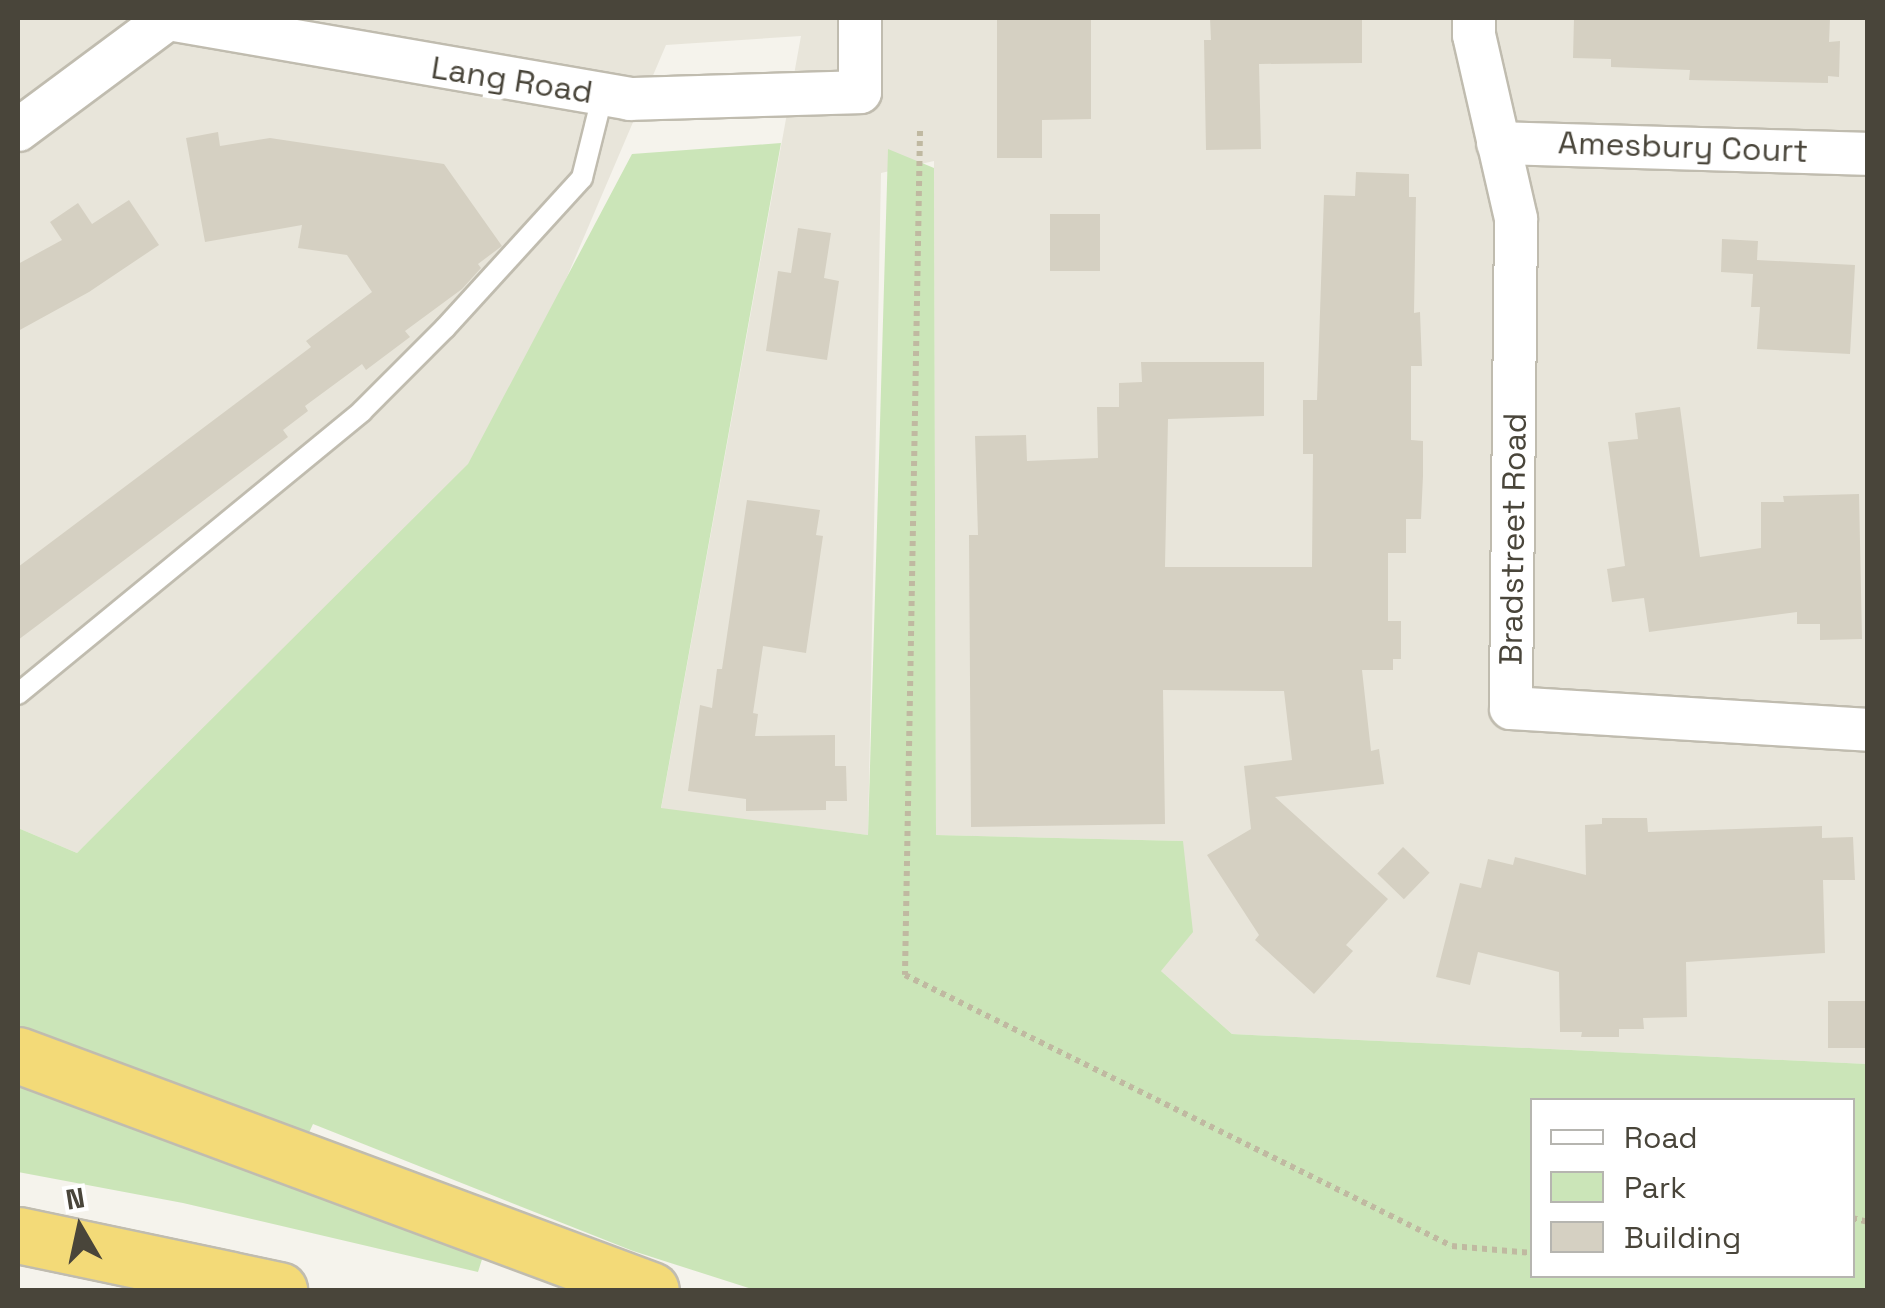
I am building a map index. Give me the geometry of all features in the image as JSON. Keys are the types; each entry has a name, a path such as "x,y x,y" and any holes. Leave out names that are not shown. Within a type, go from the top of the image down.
{"highway":[{"path":"18,1056 651,1290"},
{"path":"18,1234 279,1290"}],"street":[{"name":"Lang Road","path":"168,18 630,99 860,92 860,18"},
{"path":"18,130 168,18"},
{"name":"Bradstreet Road","path":"1474,18 1516,219 1511,708 1868,730"},
{"name":"Amesbury Court","path":"1498,143 1868,154"}],"lane":[{"path":"18,694 362,411 445,328 582,178 602,94"}],"path":[{"path":"920,131 905,975 1452,1246 1530,1253"}],"shaded area":[{"path":"18,18 1867,18 1867,1064 1232,1034 1161,971 1183,841 936,835 934,161 881,173 868,835 661,809 801,36 666,45 487,464 77,853 18,828"}],"green space":[{"path":"781,143 661,808 868,835 888,149 934,168 936,835 1183,841 1193,932 1161,971 1232,1034 1867,1064 1867,1290 755,1290 633,1251 313,1124 307,1137 18,1035 18,828 77,853 468,464 632,154"},
{"path":"18,1084 484,1253 478,1272 183,1203 18,1172"}],"building":[{"path":"997,18 1091,18 1091,119 1042,120 1042,158 997,158"},
{"path":"1210,18 1362,18 1362,63 1259,64 1261,149 1206,150 1204,40 1211,40"},
{"path":"1574,18 1830,19 1829,42 1840,41 1839,77 1828,76 1828,83 1689,80 1690,70 1611,67 1611,59 1573,58"},
{"path":"218,132 220,146 270,138 444,164 502,246 478,264 481,268 462,289 405,331 410,337 366,370 362,364 305,406 308,411 283,430 288,437 18,640 18,567 311,347 306,341 372,292 347,255 298,248 302,225 205,242 186,138"},
{"path":"1356,172 1409,174 1409,197 1416,197 1414,313 1420,312 1422,366 1411,366 1411,440 1423,441 1421,519 1406,519 1406,553 1388,553 1388,621 1401,621 1401,659 1393,659 1393,670 1362,670 1371,751 1379,749 1384,784 1275,797 1388,899 1346,945 1353,951 1314,994 1255,940 1259,935 1207,855 1251,829 1244,766 1292,760 1284,691 1163,690 1165,824 971,827 969,535 978,535 975,436 1026,435 1027,461 1098,458 1097,407 1119,407 1119,383 1142,382 1141,362 1264,362 1264,416 1168,419 1165,567 1312,567 1313,454 1303,454 1303,400 1317,400 1324,195 1355,196"},
{"path":"129,200 159,245 89,292 18,331 18,264 62,240 50,222 78,203 92,224"},
{"path":"1050,214 1100,214 1100,271 1050,271"},
{"path":"798,228 831,233 824,278 839,281 827,360 766,351 778,271 791,273"},
{"path":"1722,239 1758,241 1757,260 1855,265 1850,354 1757,349 1760,307 1751,307 1753,274 1721,272"},
{"path":"1680,407 1700,557 1761,548 1761,502 1784,502 1783,496 1859,494 1862,639 1820,640 1820,624 1797,624 1797,612 1649,632 1644,598 1612,602 1607,569 1625,566 1608,442 1638,439 1635,413"},
{"path":"747,500 820,510 816,535 823,536 806,653 763,646 753,713 758,714 755,736 835,735 835,766 846,766 847,801 826,801 826,810 746,811 746,799 688,791 700,705 712,708 717,669 722,669"},
{"path":"1602,818 1647,818 1648,832 1822,826 1822,838 1853,837 1855,880 1823,880 1825,953 1686,962 1687,1017 1643,1018 1644,1029 1619,1029 1619,1037 1581,1037 1582,1032 1560,1032 1559,972 1478,952 1470,985 1436,977 1460,883 1481,888 1488,859 1513,865 1515,857 1586,875 1585,825 1602,824"},
{"path":"1403,847 1430,873 1404,899 1377,874"},
{"path":"1828,1001 1865,1001 1865,1048 1828,1048"}]}
